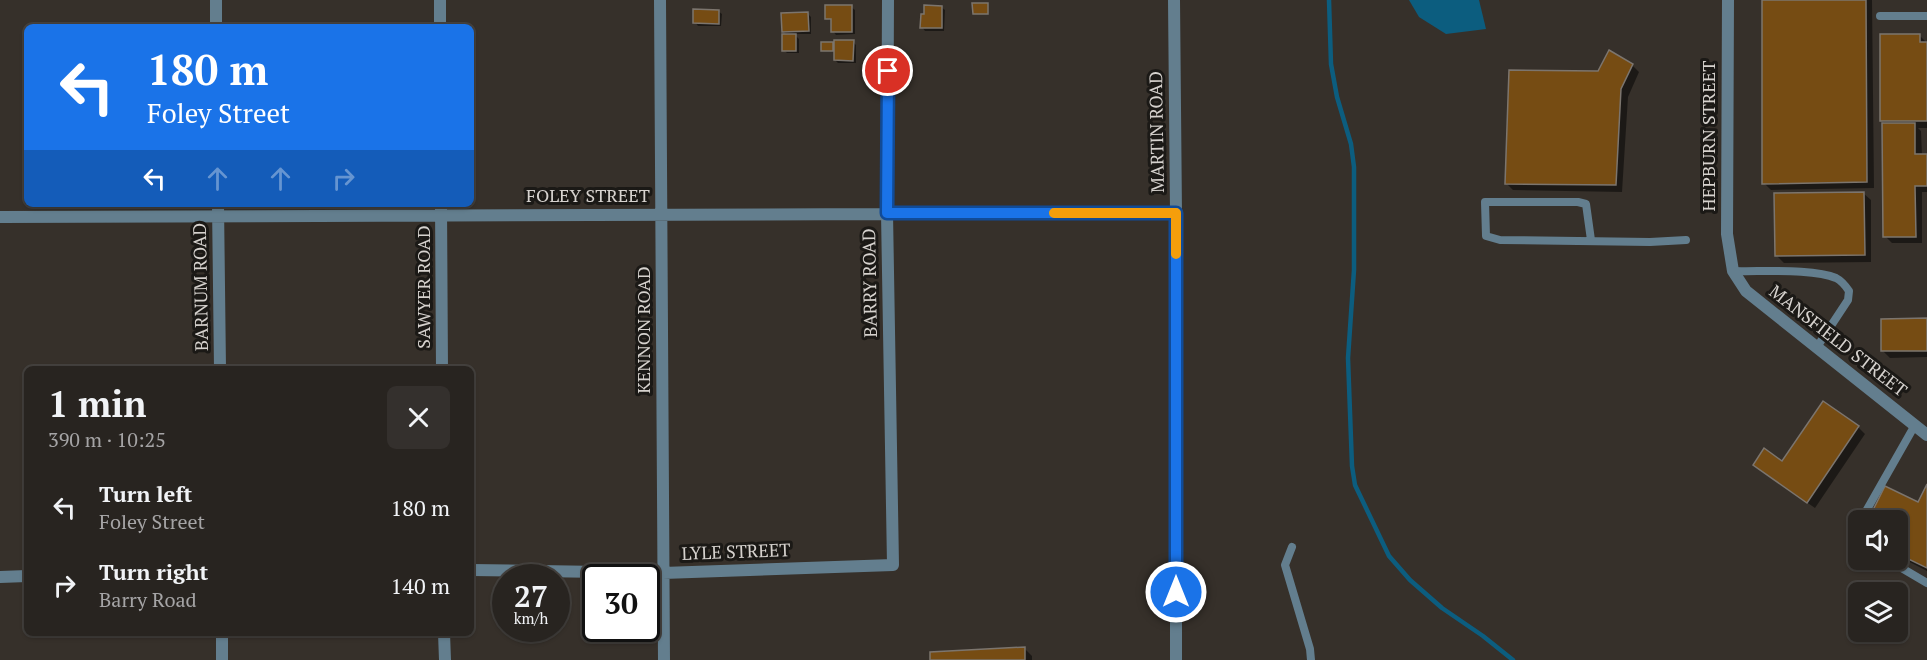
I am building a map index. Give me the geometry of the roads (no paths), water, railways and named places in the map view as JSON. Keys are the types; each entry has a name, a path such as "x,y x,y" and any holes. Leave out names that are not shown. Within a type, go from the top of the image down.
{"street":[{"path":"216,0 216,24"},
{"path":"440,0 440,24"},
{"name":"KENNON ROAD","path":"660,0 664,660"},
{"name":"BARRY ROAD","path":"888,0 887,213 893,565"},
{"name":"MARTIN ROAD","path":"1174,0 1176,660"},
{"name":"HEPBURN STREET","path":"1728,0 1727,234 1733,271"},
{"name":"FOLEY STREET","path":"0,217 218,210 441,209 661,215 1176,213"},
{"name":"SAWYER ROAD","path":"441,209 442,366"},
{"name":"BARNUM ROAD","path":"218,210 220,366"},
{"name":"MANSFIELD STREET","path":"1733,271 1746,291 1927,435"},
{"name":"LYLE STREET","path":"474,570 663,573 893,565"},
{"path":"0,577 24,576"},
{"path":"222,636 222,660"},
{"path":"444,636 445,660"}],"lane":[{"path":"1880,16 1927,16"},
{"path":"1591,240 1586,204 1578,202 1485,202 1486,236 1500,240 1650,242 1686,240"},
{"path":"1733,271 1819,273 1844,283 1849,291 1848,300 1816,347"},
{"path":"1867,510 1915,425"},
{"path":"1292,547 1285,566 1310,649 1311,660"},
{"path":"1905,570 1927,583"}],"water":[{"path":"1409,0 1479,0 1486,29 1446,34 1419,17"}],"waterway":[{"path":"1329,0 1331,64 1337,97 1351,144 1354,167 1354,270 1348,358 1352,466 1355,485 1389,556 1410,580 1442,608 1513,660"}]}
